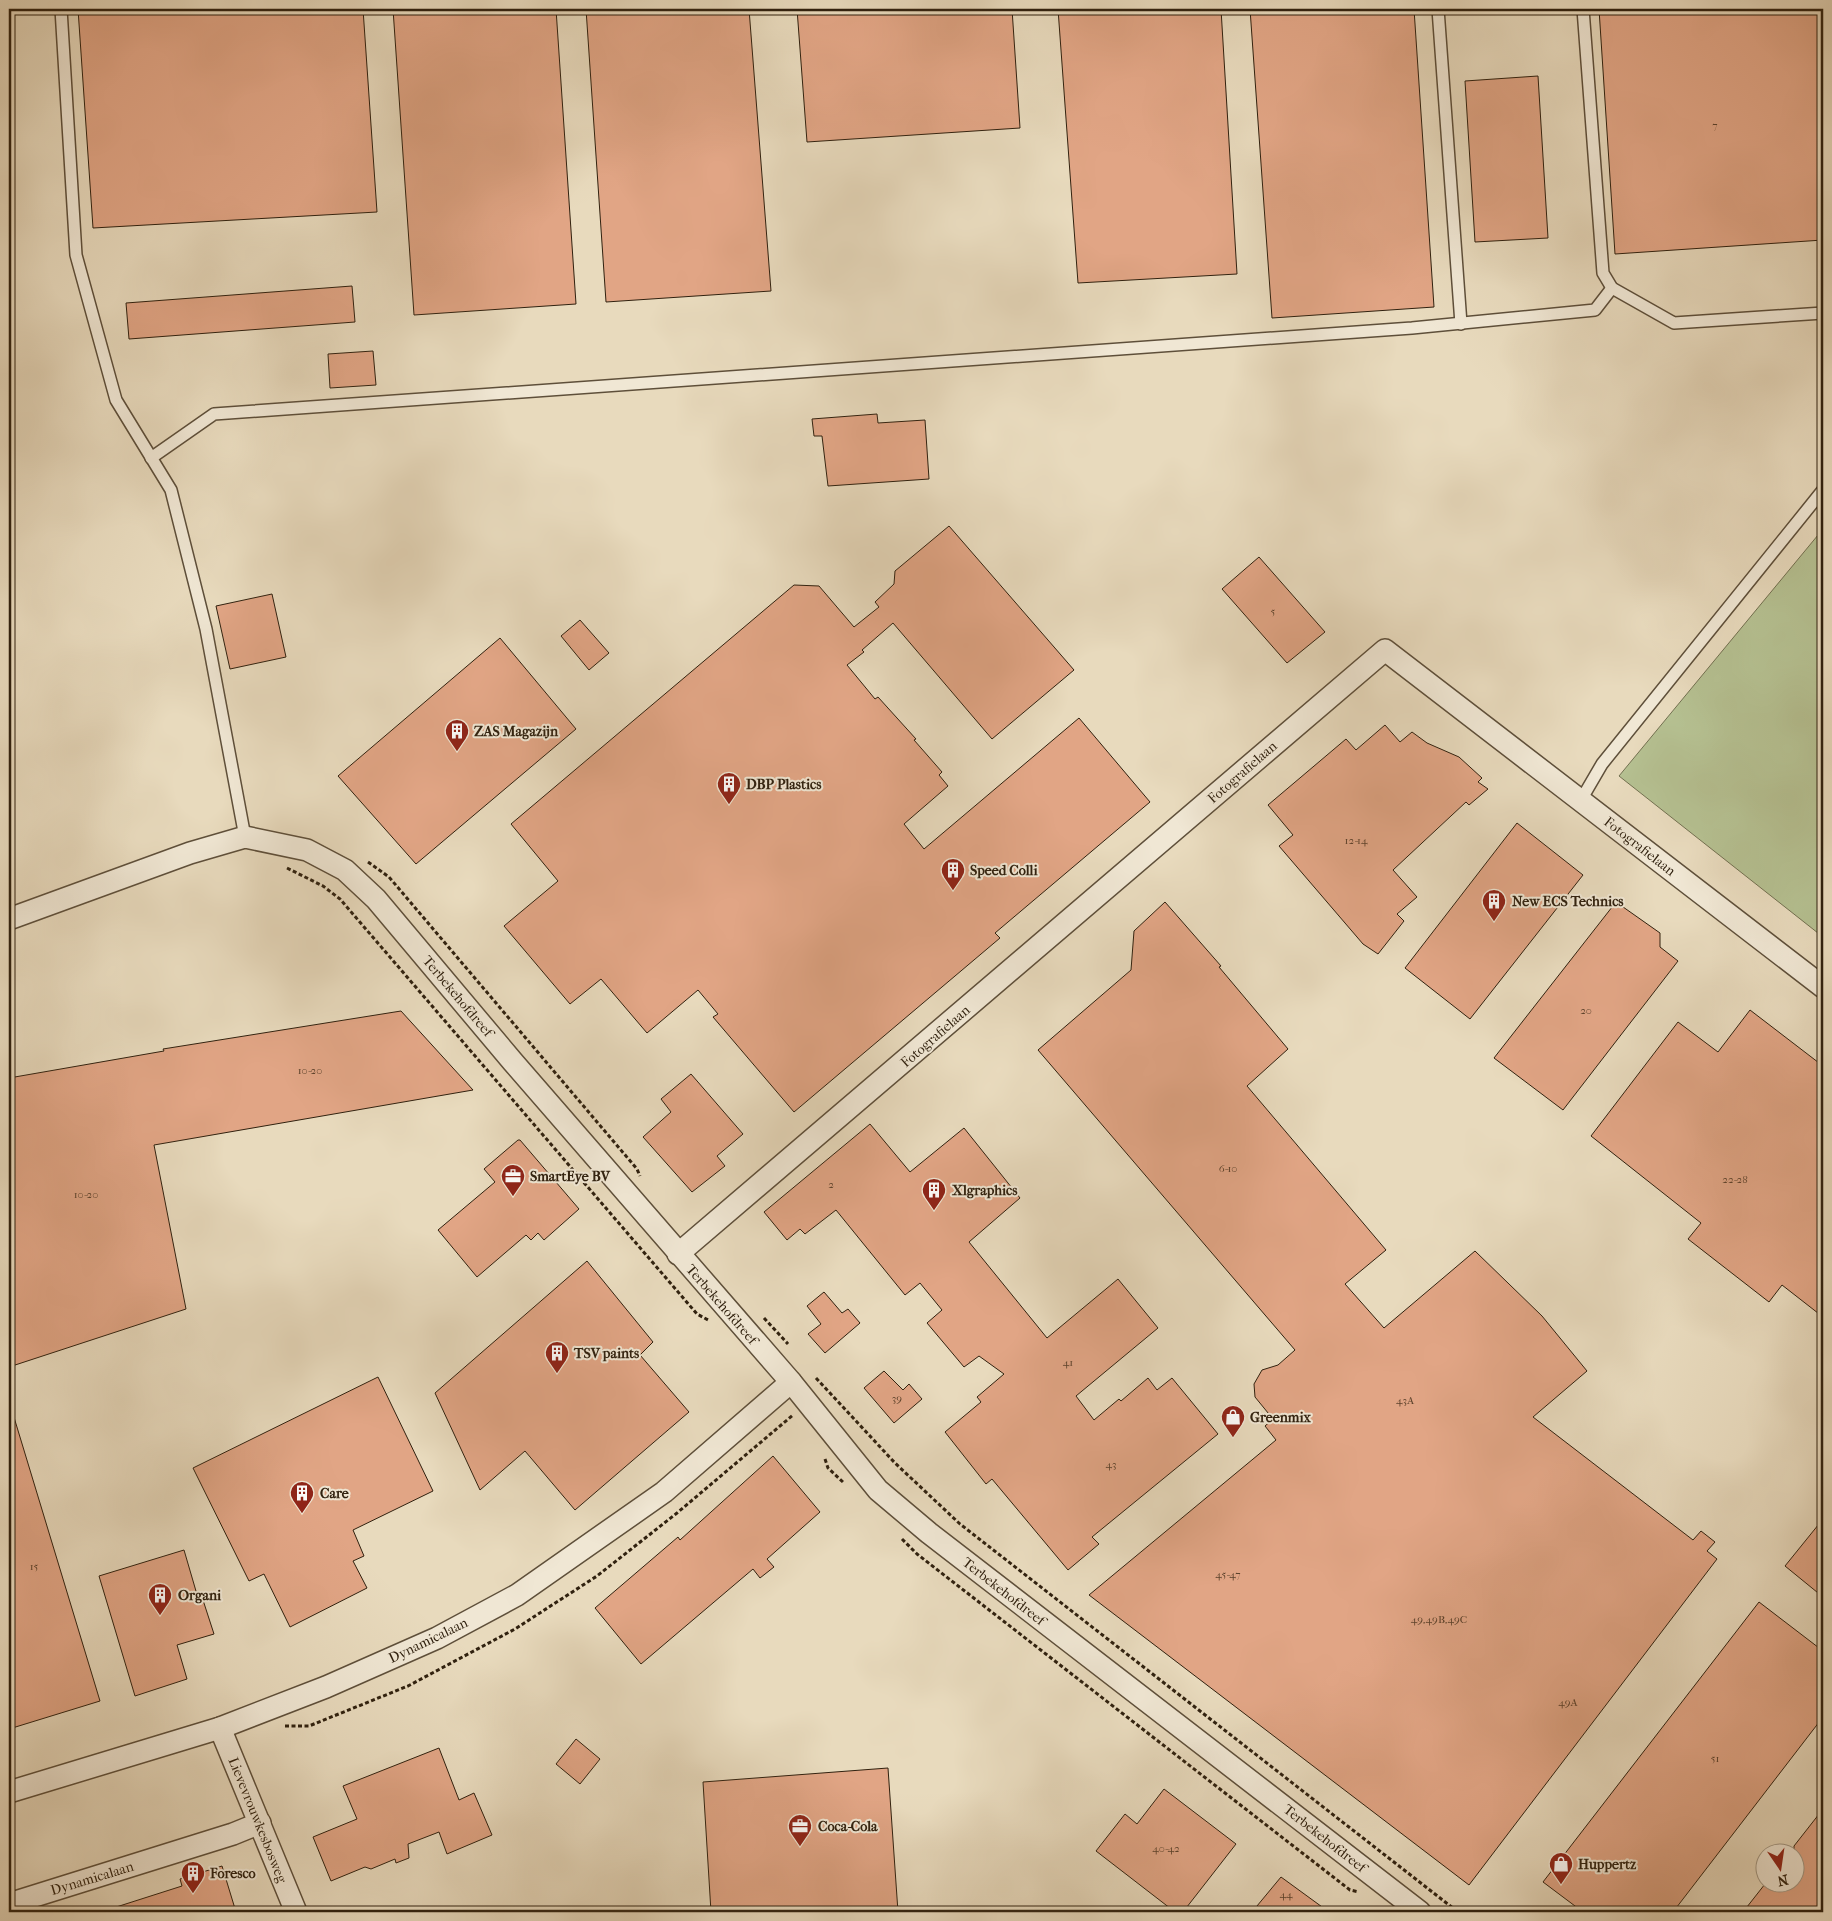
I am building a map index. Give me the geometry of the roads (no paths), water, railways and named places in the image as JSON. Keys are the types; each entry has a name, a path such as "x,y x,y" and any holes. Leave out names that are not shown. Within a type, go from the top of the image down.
{"street":[{"name":"Fotografielaan","path":"678,1254 1385,650 1823,987"},
{"name":"Terbekehofdreef","path":"9,919 190,853 245,837 307,850 345,870 376,899 678,1254 791,1382 878,1490 929,1533 1420,1912"},
{"name":"Dynamicalaan","path":"9,1792 220,1728 326,1687 429,1642 516,1595 664,1492 791,1382"},
{"name":"Lievevrouwkesbosweg","path":"220,1728 296,1912"},
{"name":"Dynamicalaan","path":"9,1904 234,1834 260,1823"}],"lane":[{"path":"61,9 76,255 116,400 171,490 206,629 245,837"},
{"path":"1438,9 1461,324"},
{"path":"1583,9 1603,273 1612,288 1674,323 1823,313"},
{"path":"151,458 214,414 1461,324 1595,310 1612,288"},
{"path":"1581,800 1602,764 1823,490"}],"place":[{"name":"ZAS Magazijn","path":"457,752"},
{"name":"DBP Plastics","path":"729,805"},
{"name":"Speed Colli","path":"953,891"},
{"name":"New ECS Technics","path":"1494,922"},
{"name":"SmartEye BV","path":"513,1197"},
{"name":"Xlgraphics","path":"934,1211"},
{"name":"TSV paints","path":"557,1374"},
{"name":"Greenmix","path":"1233,1438"},
{"name":"Care","path":"302,1514"},
{"name":"Organi","path":"160,1616"},
{"name":"Coca-Cola","path":"800,1847"},
{"name":"Huppertz","path":"1561,1885"},
{"name":"Foresco","path":"193,1894"}]}
